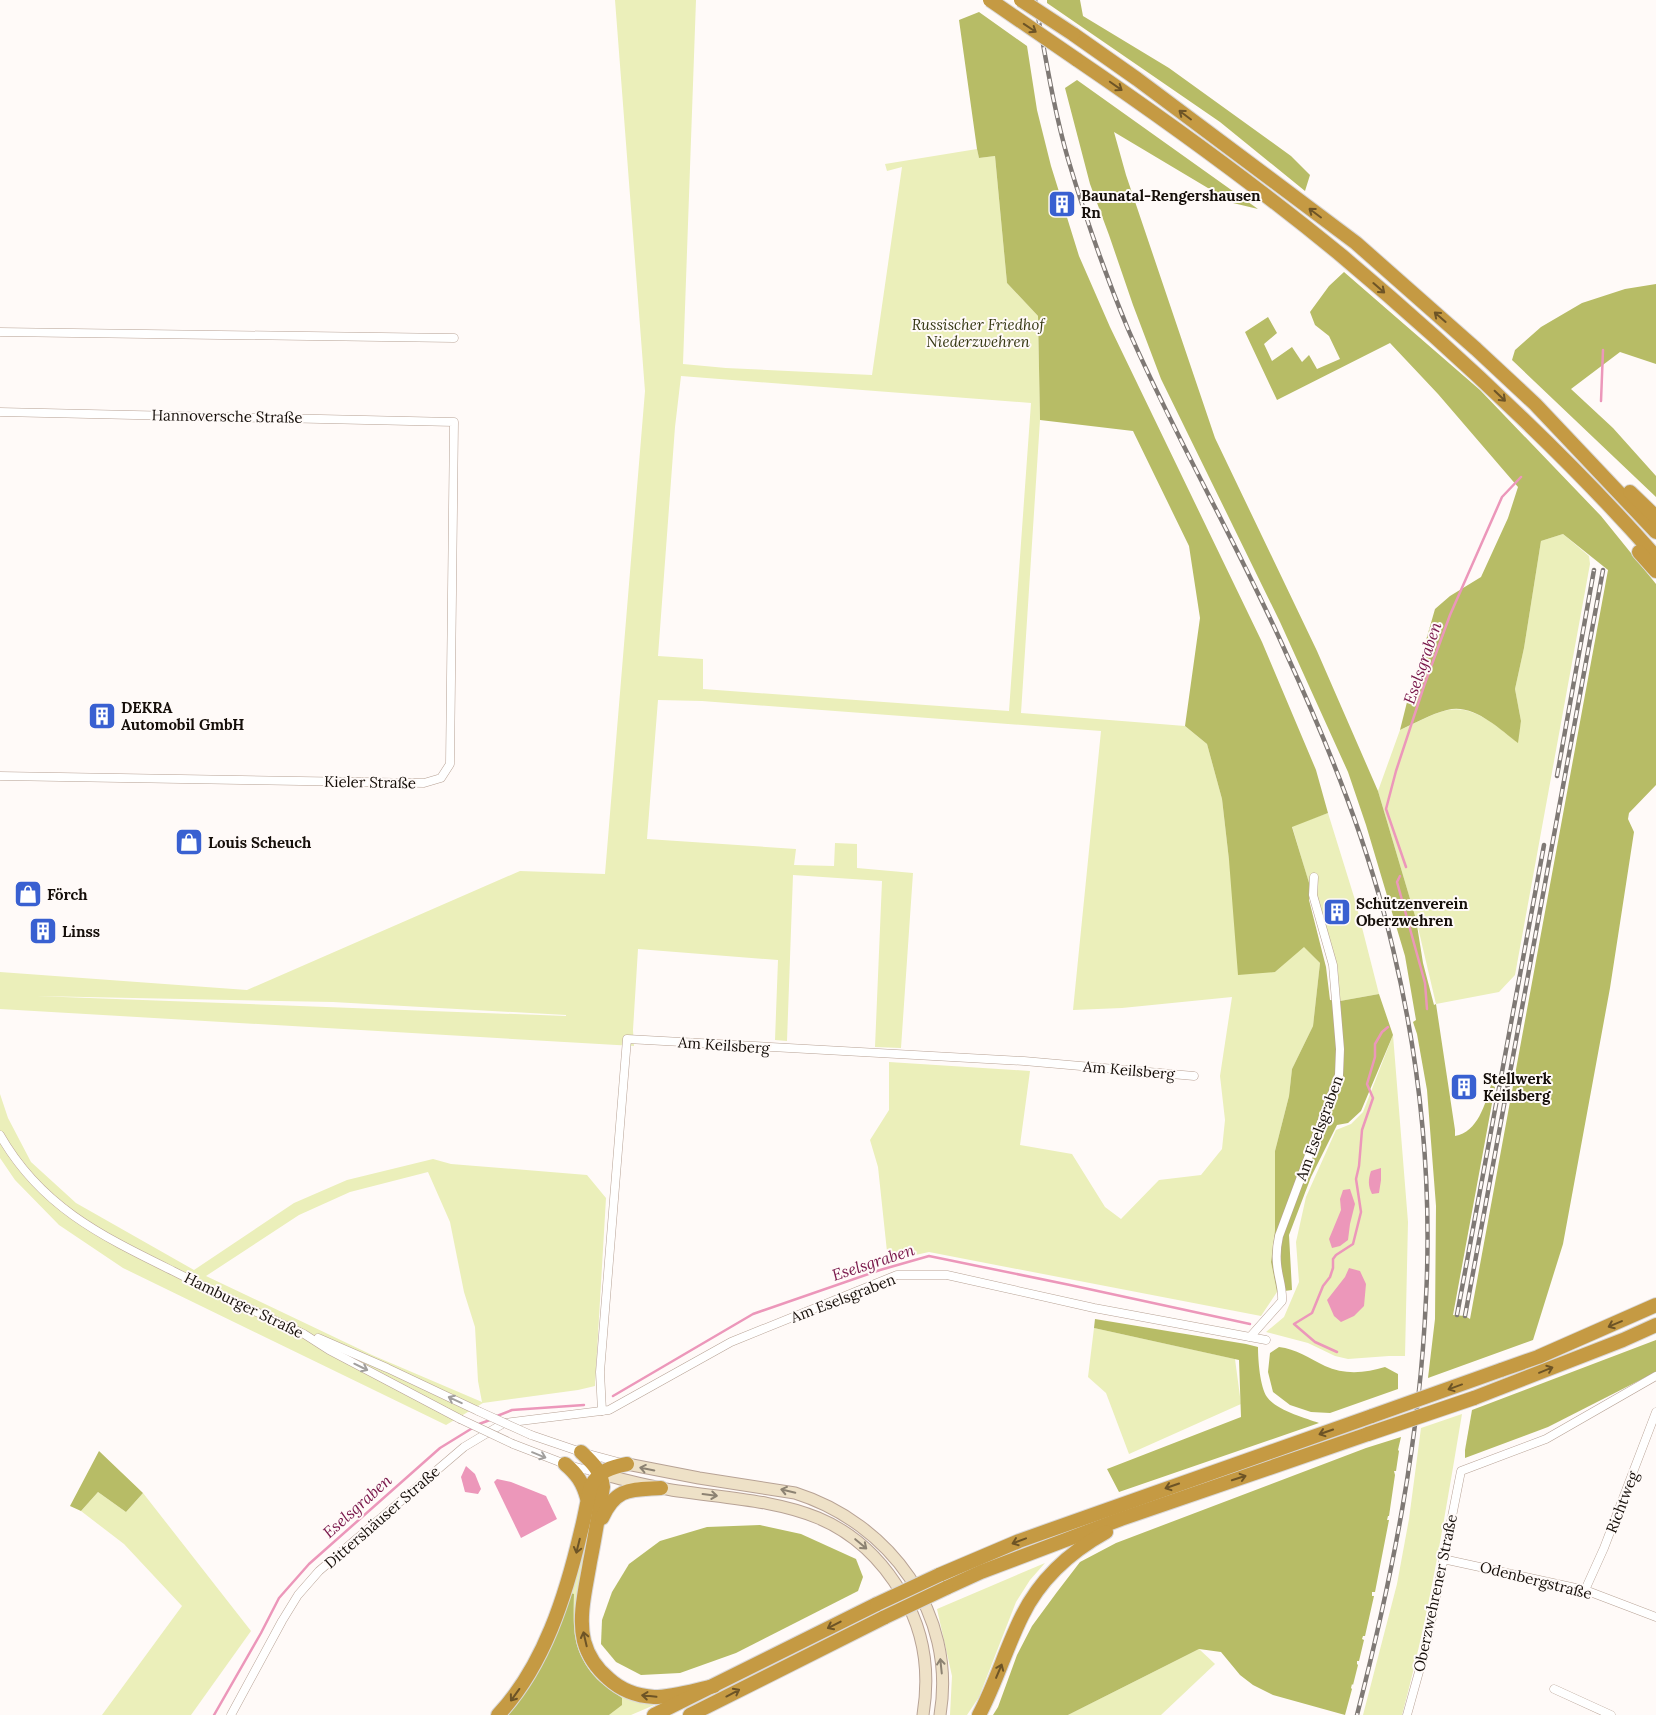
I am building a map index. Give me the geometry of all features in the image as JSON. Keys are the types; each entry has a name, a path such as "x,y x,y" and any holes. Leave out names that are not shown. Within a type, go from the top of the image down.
{"highway":[{"path":"990,0 1196,144 1342,256 1464,362 1569,463 1656,557"},
{"path":"1022,0 1137,79 1356,243 1535,404 1656,532"},
{"path":"1580,450 1624,486 1656,517"},
{"path":"1569,463 1590,492 1656,571"},
{"path":"654,1715 939,1574 1038,1534 1538,1357 1656,1305"},
{"path":"690,1715 885,1617 982,1572 1196,1492 1501,1387 1623,1340 1656,1325"},
{"path":"581,1452 597,1467 603,1487 582,1623 584,1641 596,1665 620,1687 643,1696 670,1696 714,1686"},
{"path":"565,1464 577,1475 588,1498"},
{"path":"498,1715 524,1680 552,1625 569,1578 591,1486 600,1474 614,1467 627,1464"},
{"path":"596,1530 608,1505 618,1495 631,1490 661,1488"},
{"path":"979,1715 1023,1615 1046,1580 1067,1558 1080,1548 1144,1512"}],"main road":[{"path":"627,1464 699,1478 795,1493 832,1507 866,1529 900,1563 925,1606 936,1636 941,1660 940,1715"},
{"path":"600,1474 661,1488 776,1504 804,1512 843,1530 868,1549 883,1566 897,1585 917,1624 926,1663 926,1692 923,1715"}],"street":[{"path":"0,332 454,338"},
{"name":"Hannoversche Straße","path":"0,412 454,422"},
{"name":"Kieler Straße","path":"0,776 424,783 441,778 450,764 454,422"},
{"name":"Am Eselsgraben","path":"1250,1337 1282,1301 1283,1294 1277,1265 1278,1241 1340,1075 1340,1049 1333,965 1313,895 1314,877"},
{"name":"Am Keilsberg","path":"602,1411 600,1372 627,1039 1024,1061 1194,1076"},
{"name":"Hamburger Straße","path":"0,1135 8,1149 34,1181 67,1212 118,1244 304,1334 329,1350 460,1419 513,1444 565,1464 600,1474"},
{"name":"Am Eselsgraben","path":"602,1411 616,1407 731,1342 897,1275 947,1274 1094,1308 1266,1340"},
{"path":"304,1334 387,1368 530,1434 581,1452 627,1464"},
{"name":"Oberzwehrener Straße","path":"1407,1715 1427,1643 1461,1471 1546,1439 1656,1376"},
{"name":"Dittershäuser Straße","path":"231,1715 298,1595 319,1571 464,1447 504,1423 602,1411"},
{"name":"Richtweg","path":"1585,1590 1604,1548 1656,1412"},
{"name":"Odenbergstraße","path":"1443,1559 1585,1590 1656,1617"},
{"path":"1554,1689 1611,1715"}],"green space":[{"name":"Russischer Friedhof Niederzwehren","path":"615,0 696,0 683,364 872,375 902,167 887,171 885,164 977,149 979,158 995,156 1007,283 1038,316 1040,420 1021,713 1185,726 1207,744 1222,799 1229,860 1275,972 1304,946 1320,963 1313,1026 1292,1069 1289,1096 1275,1151 1275,1230 1271,1262 1277,1292 1261,1316 929,1252 888,1261 878,1167 870,1140 889,1110 889,1062 1030,1071 1020,1145 1072,1154 1105,1207 1121,1219 1159,1180 1201,1175 1222,1149 1225,1120 1220,1076 1232,997 1122,1008 1073,1010 1101,731 702,701 658,700 647,839 796,849 794,865 834,866 835,843 857,844 857,868 913,873 901,1048 875,1047 882,881 793,875 787,1041 775,1040 778,960 638,949 633,1030 634,1046 0,1009 0,972 247,990 520,871 605,874 645,391","holes":["681,376 1031,403 1009,711 703,689 703,659 658,656 675,427","36,996 333,1002 566,1016"]},
{"path":"1047,0 1080,0 1083,16 1169,68 1291,156 1310,175 1305,191 1220,122 1047,3"},
{"path":"979,12 1027,46 1037,110 1051,166 1079,256 1110,327 1262,642 1316,770 1328,813 1292,827 1310,886 1309,900 1326,967 1330,1000 1340,1001 1379,994 1393,1035 1361,1111 1348,1123 1337,1125 1311,1177 1289,1235 1292,1290 1277,1292 1271,1262 1275,1230 1275,1151 1289,1096 1292,1069 1313,1026 1320,963 1304,947 1275,972 1238,975 1222,799 1207,744 1185,726 1200,618 1189,546 1133,431 1040,420 1038,316 1007,283 995,156 979,158 977,149 959,20"},
{"path":"1077,80 1258,209 1233,203 1114,132 1126,175 1215,438 1317,651 1378,791 1416,919 1423,963 1434,1005 1436,1004 1455,1136 1463,1133 1475,1123 1483,1108 1491,1085 1495,1087 1453,1315 1465,1316 1470,1319 1608,570 1563,534 1541,541 1524,648 1515,689 1521,721 1518,743 1485,718 1476,713 1457,709 1435,714 1400,730 1435,609 1450,596 1481,577 1508,518 1518,487 1438,394 1390,343 1277,400 1245,332 1268,317 1277,333 1264,344 1272,361 1292,347 1302,362 1309,355 1317,369 1340,359 1329,336 1315,325 1310,312 1329,286 1344,272 1480,390 1601,516 1656,584 1656,785 1629,813 1628,819 1634,832 1610,988 1563,1244 1533,1340 1428,1378 1435,1319 1436,1206 1427,1090 1413,1022 1416,1020 1405,956 1366,825 1348,772 1280,622 1161,379 1133,305 1090,184 1065,88"},
{"path":"1656,284 1656,364 1620,352 1571,389 1613,428 1656,476 1656,497 1512,360 1515,350 1541,327 1582,303 1625,289"},
{"path":"1563,534 1589,556 1590,564 1515,975 1499,992 1436,1004 1416,919 1378,791 1400,730 1436,714 1458,709 1476,714 1494,724 1517,742 1521,721 1515,689 1524,648 1541,541"},
{"path":"1328,813 1355,900 1379,994 1340,1001 1292,826"},
{"path":"1393,1035 1408,1222 1405,1356 1348,1359 1335,1356 1308,1343 1266,1332 1284,1317 1299,1282 1296,1242 1306,1197 1336,1130 1351,1124 1363,1112"},
{"path":"0,1094 8,1118 31,1162 76,1203 194,1270 294,1203 347,1180 433,1159 451,1164 587,1175 606,1198 595,1386 483,1403 446,1425 123,1268 59,1225 15,1180 0,1158","holes":["428,1172 450,1222 464,1292 475,1327 478,1381 482,1402 372,1355 206,1276 299,1215 350,1192"]},
{"path":"1095,1319 1258,1347 1261,1380 1265,1393 1271,1402 1284,1410 1319,1423 1119,1492 1107,1469 1241,1417 1239,1360 1094,1328"},
{"path":"1094,1328 1235,1359 1241,1404 1129,1454 1106,1393 1088,1377"},
{"path":"1656,1340 1656,1372 1548,1427 1465,1458 1472,1410"},
{"path":"1279,1347 1297,1352 1340,1371 1363,1372 1385,1367 1398,1374 1398,1389 1330,1413 1311,1412 1290,1405 1273,1392 1268,1372 1270,1353"},
{"path":"1462,1414 1443,1528 1412,1678 1402,1715 1363,1715 1397,1584 1409,1519 1421,1428"},
{"path":"1401,1437 1396,1471 1394,1471 1395,1475 1387,1520 1389,1520 1375,1592 1372,1592 1372,1596 1374,1596 1345,1715 1273,1695 1253,1685 1240,1675 1221,1652 1199,1649 1068,1715 993,1715 998,1707 1017,1655 1032,1626 1080,1562 1116,1543 1366,1448"},
{"path":"99,1451 143,1493 126,1512 98,1492 81,1511 70,1506"},
{"path":"98,1492 126,1512 143,1493 251,1631 191,1715 102,1715 182,1606 124,1544 81,1511"},
{"path":"760,1525 801,1534 856,1559 863,1577 858,1591 736,1653 680,1673 641,1675 616,1662 601,1644 602,1620 612,1592 629,1564 660,1541 707,1527"},
{"path":"586,1527 590,1528 578,1592 577,1608 577,1624 582,1655 574,1633 574,1594 546,1657 533,1681 508,1715 503,1715 516,1699"},
{"path":"1045,1563 1030,1580 1016,1602 979,1697 967,1715 950,1715 952,1676 937,1609"},
{"path":"570,1593 574,1594 574,1629 578,1649 597,1679 622,1698 622,1705 609,1715 508,1715 533,1681 546,1657"},
{"path":"1199,1649 1215,1664 1161,1715 1068,1715"},
{"path":"613,1691 659,1703 631,1715 609,1715 622,1704"}],"shaded area":[{"path":"1381,1168 1379,1193 1372,1194 1369,1183 1371,1171"},
{"path":"1350,1189 1355,1204 1348,1240 1340,1246 1332,1248 1329,1239 1341,1210 1340,1199 1343,1190"},
{"path":"1349,1268 1360,1271 1366,1284 1364,1306 1354,1316 1341,1322 1334,1316 1327,1300 1345,1277"},
{"path":"466,1466 475,1474 481,1489 478,1494 465,1492 461,1477"},
{"path":"497,1479 511,1482 546,1496 557,1519 521,1538 494,1482"}],"waterway":[{"name":"Eselsgraben","path":"1601,401 1603,350"},
{"name":"Eselsgraben","path":"1406,867 1386,809 1396,771 1450,615 1502,497 1521,477"},
{"name":"Eselsgraben","path":"1400,876 1397,882 1425,983 1427,1009"},
{"name":"Eselsgraben","path":"1337,1352 1315,1342 1294,1324 1312,1313 1323,1286 1330,1277 1333,1259 1353,1244 1361,1212 1356,1179 1362,1130 1373,1098 1367,1084 1375,1057 1375,1044 1382,1032 1388,1027"},
{"name":"Eselsgraben","path":"613,1396 753,1314 880,1270 929,1256 1250,1324"},
{"name":"Eselsgraben","path":"497,1416 512,1410 584,1405"},
{"name":"Eselsgraben","path":"214,1715 279,1598 309,1564 440,1448 479,1424 490,1420"}],"railway":[{"path":"1035,0 1058,120 1081,202 1103,266 1128,329 1166,411 1267,612 1318,725 1347,798 1372,873 1393,949 1402,992 1417,1078 1425,1166 1427,1254 1423,1351 1411,1456 1393,1560 1357,1715"},
{"path":"1557,776 1594,570"},
{"path":"1465,1316 1603,570"},
{"path":"1457,1315 1544,845"}],"place":[{"name":"Baunatal-Rengershausen Rn","path":"1062,204"},
{"name":"DEKRA Automobil GmbH","path":"102,716"},
{"name":"Louis Scheuch","path":"189,842"},
{"name":"Förch","path":"28,894"},
{"name":"Schützenverein Oberzwehren","path":"1337,912"},
{"name":"Linss","path":"43,931"},
{"name":"Stellwerk Keilsberg","path":"1464,1087"}]}
